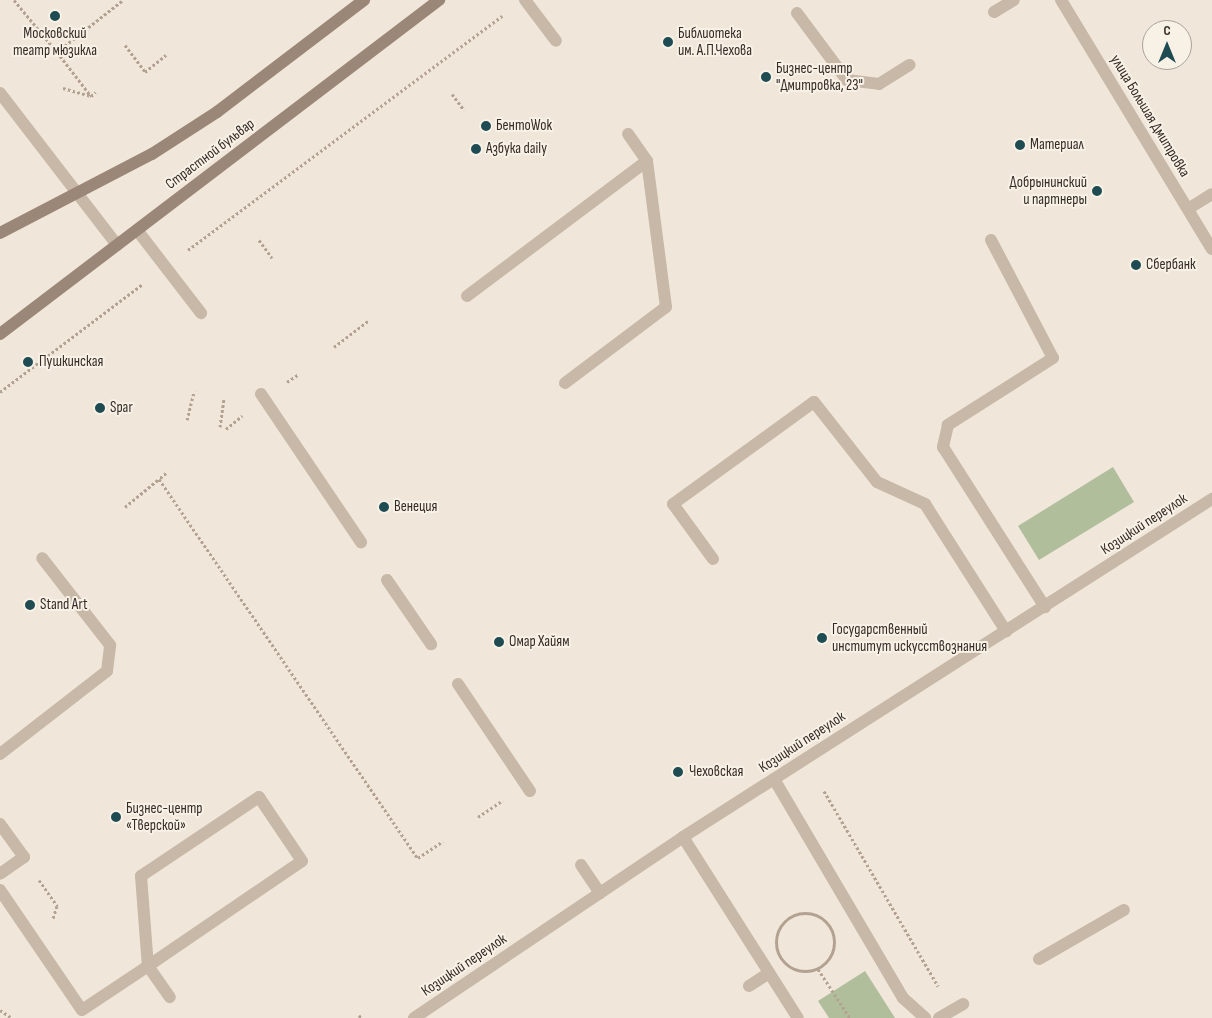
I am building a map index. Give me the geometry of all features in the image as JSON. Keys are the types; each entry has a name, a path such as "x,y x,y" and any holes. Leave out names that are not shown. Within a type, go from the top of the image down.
{"main road":[{"name":"Страстной бульвар","path":"0,233 152,154 217,112 364,0"},
{"name":"Страстной бульвар","path":"0,334 439,0"}],"street":[{"path":"525,0 556,41"},
{"path":"994,12 1014,0"},
{"name":"улица Большая Дмитровка","path":"1061,0 1188,209 1211,243"},
{"path":"797,13 847,80 879,84 909,65"},
{"path":"0,93 116,245"},
{"path":"565,383 666,307 647,160 628,134"},
{"path":"467,296 647,160"},
{"path":"1188,209 1212,194"},
{"path":"137,230 201,313"},
{"path":"991,240 1053,358 948,424 943,447 1045,607"},
{"path":"261,394 361,542"},
{"path":"713,559 673,504 814,402 877,482 925,504 1006,631"},
{"name":"Козицкий переулок","path":"417,1017 683,837 1212,499"},
{"path":"0,754 107,671 110,645 42,558"},
{"path":"387,580 431,644"},
{"path":"458,684 530,790"},
{"path":"774,779 903,998 925,1018"},
{"path":"0,890 82,1010 148,966 302,861 259,797 141,876 148,966 170,997"},
{"path":"0,824 24,857 0,874"},
{"path":"683,837 798,1018"},
{"path":"581,865 600,893"},
{"path":"1040,959 1124,910"},
{"path":"749,986 769,973"},
{"path":"939,1018 957,1007"}],"path":[{"path":"14,0 90,96"},
{"path":"57,52 123,0"},
{"path":"0,392 507,12"},
{"path":"125,45 145,72 166,55"},
{"path":"63,88 90,96"},
{"path":"90,96 96,92"},
{"path":"452,94 464,110"},
{"path":"259,240 272,258"},
{"path":"334,347 368,321"},
{"path":"187,420 194,391"},
{"path":"220,427 224,398"},
{"path":"125,506 166,474"},
{"path":"159,479 418,858 443,841"},
{"path":"824,790 957,1007"},
{"path":"793,915 819,915 834,936 834,949 818,969 792,968 782,960 777,935 793,915"},
{"path":"818,969 850,1018"},
{"path":"0,1010 12,1018"}],"green space":[{"path":"1113,467 1134,502 1039,560 1018,526"},
{"path":"865,971 895,1018 829,1018 818,1001"}],"place":[{"name":"Московский театр мюзикла","path":"55,16"},
{"name":"Библиотека им. А.П.Чехова","path":"668,42"},
{"name":"Бизнес-центр \"Дмитровка, 23\"","path":"766,77"},
{"name":"БентоWok","path":"486,126"},
{"name":"Материал","path":"1020,145"},
{"name":"Азбука daily","path":"476,149"},
{"name":"Добрынинский и партнеры","path":"1097,191"},
{"name":"Сбербанк","path":"1136,265"},
{"name":"Пушкинская","path":"28,362"},
{"name":"Spar","path":"100,408"},
{"name":"Венеция","path":"384,507"},
{"name":"Stand Art","path":"30,605"},
{"name":"Государственный институт искусствознания","path":"822,638"},
{"name":"Омар Хайям","path":"499,642"},
{"name":"Чеховская","path":"678,772"},
{"name":"Бизнес-центр «Тверской»","path":"116,817"}]}
